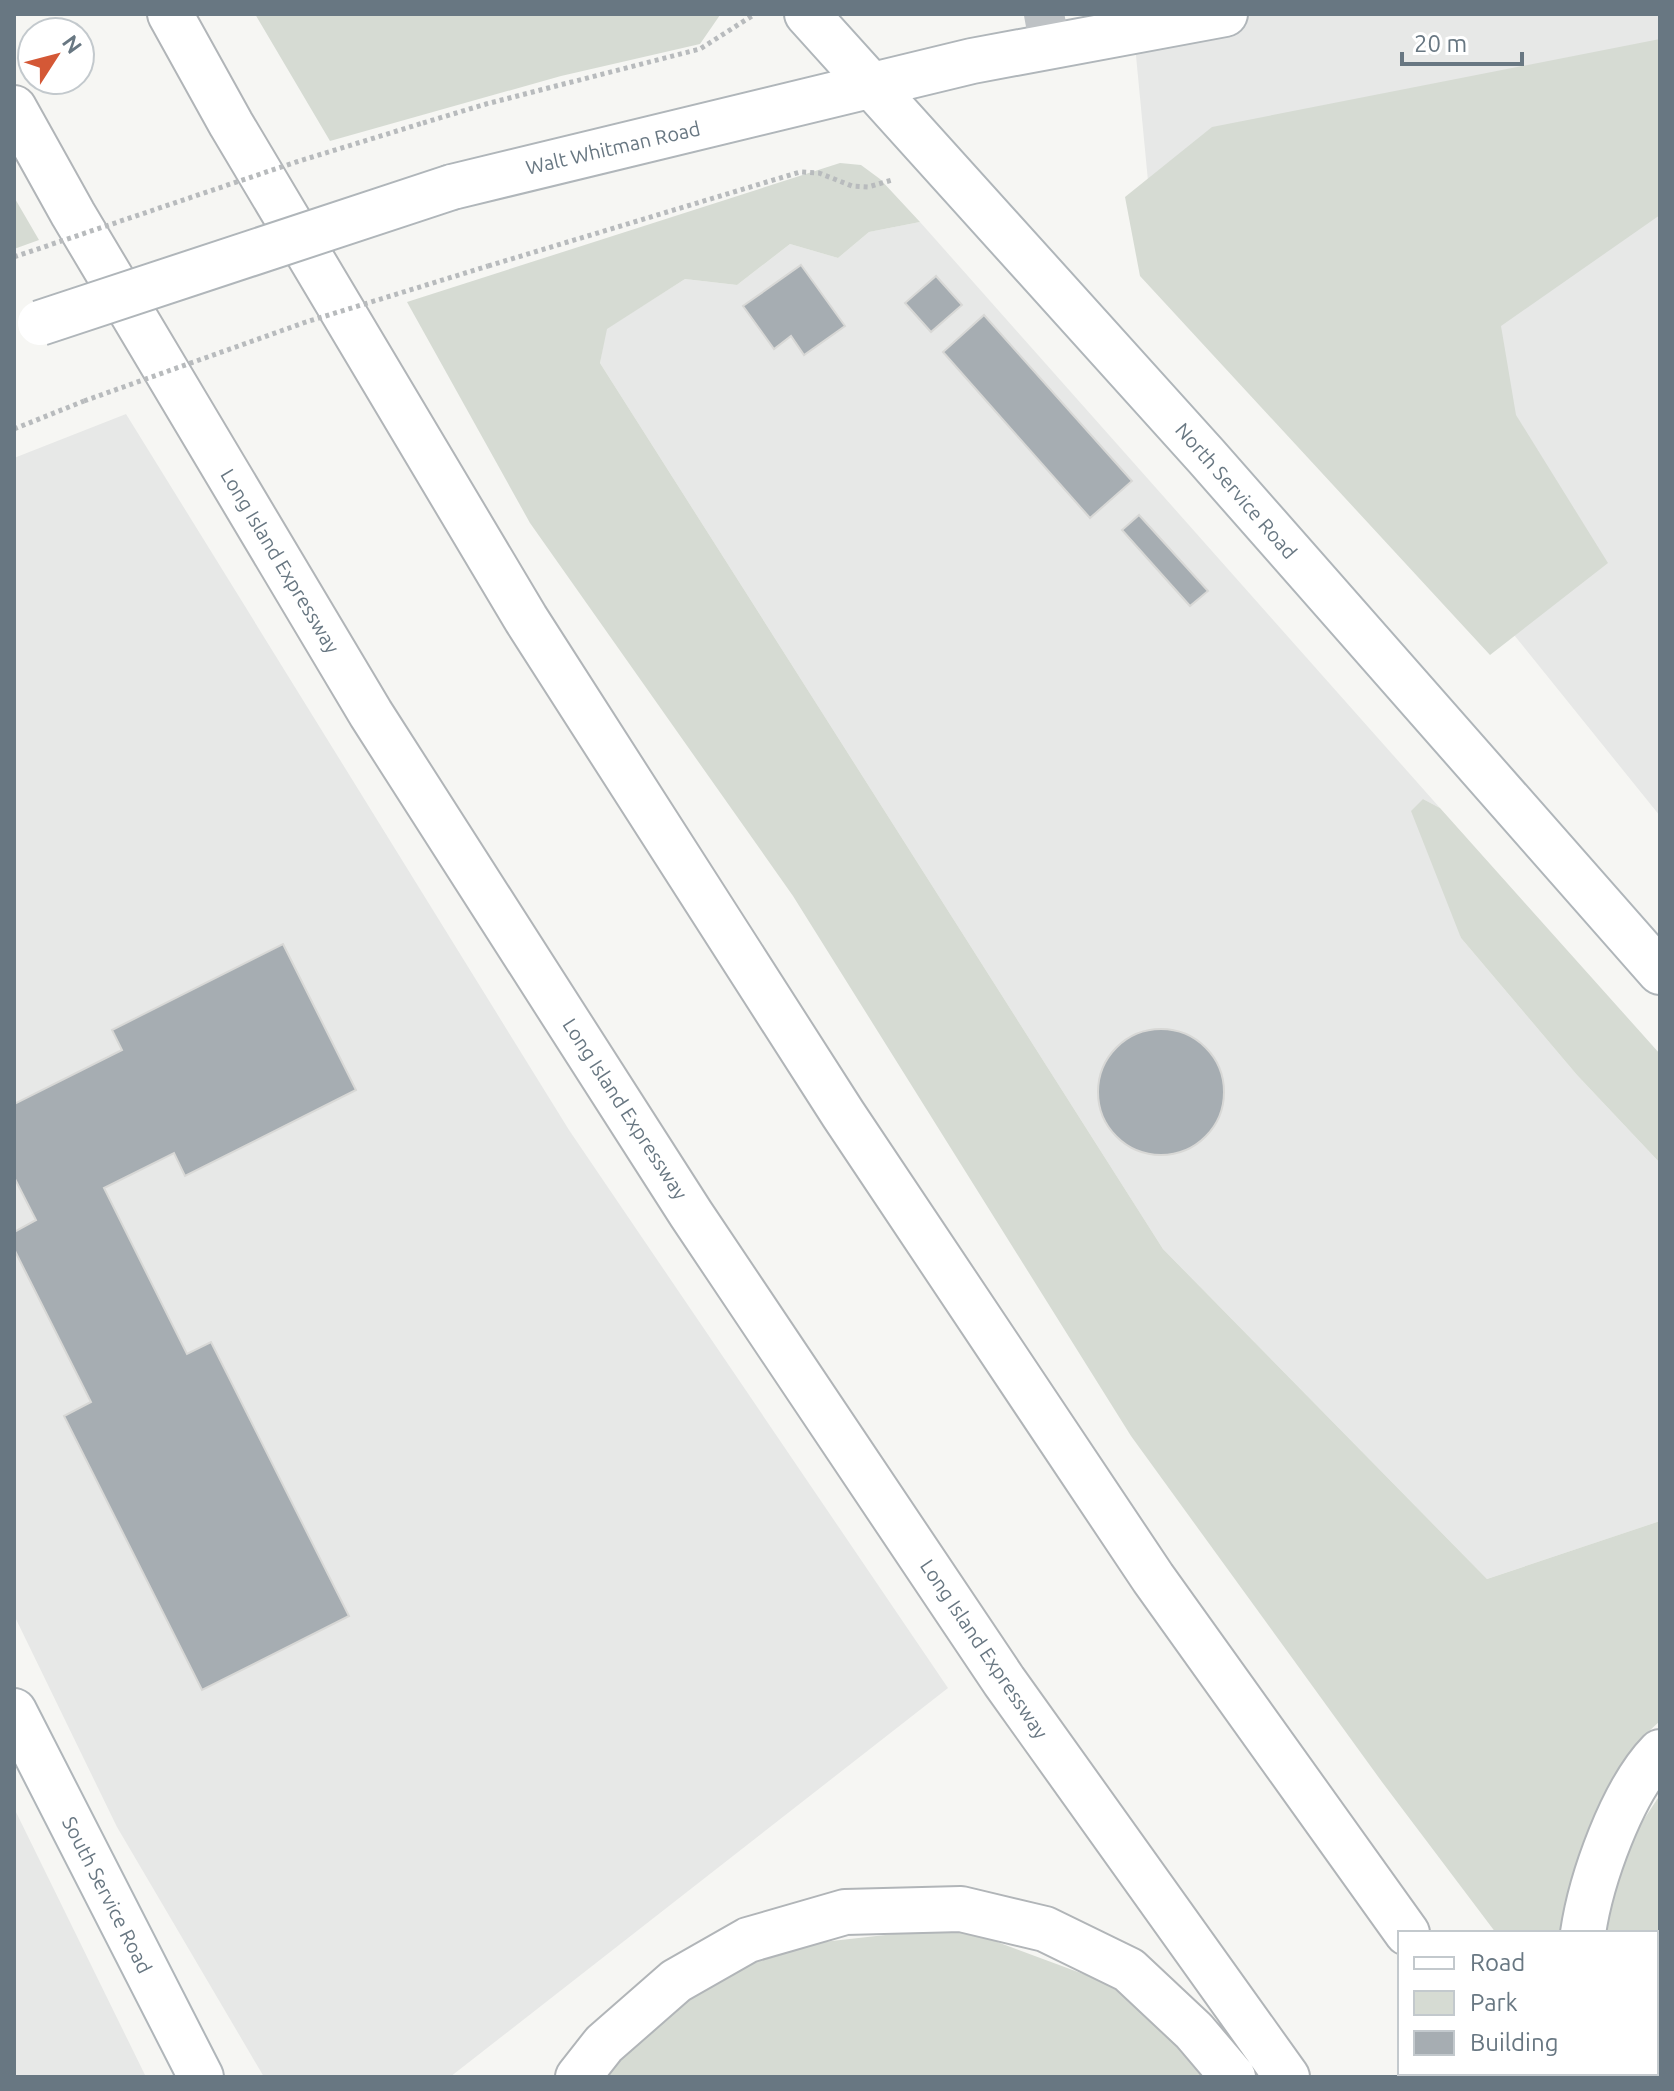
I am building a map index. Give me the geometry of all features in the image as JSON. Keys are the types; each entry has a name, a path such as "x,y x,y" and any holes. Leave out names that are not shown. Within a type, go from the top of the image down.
{"main road":[{"path":"170,14 231,124 526,619 843,1114 1153,1578 1406,1931"},
{"name":"North Service Road","path":"807,14 1206,456 1660,972"},
{"name":"Walt Whitman Road","path":"27,328 452,187 972,61 1047,30 1225,14"},
{"name":"Long Island Expressway","path":"14,108 73,214 371,714 691,1214 1004,1681 1287,2077"},
{"name":"South Service Road","path":"14,1711 201,2077"},
{"path":"1584,1931 1606,1844 1649,1764 1660,1752"},
{"path":"578,2077 604,2044 676,1981 748,1940 845,1912 961,1909 1045,1929 1129,1970 1194,2031 1233,2077"}],"path":[{"path":"14,257 296,162 423,123 700,49 755,14"},
{"path":"14,429 306,322 800,172 819,173 852,186 868,187 892,180"}],"shaded area":[{"path":"1132,14 1660,14 1660,816 1148,181"},
{"path":"920,222 1440,808 1423,799 1461,938 1577,1075 1660,1163 1660,1521 1487,1579 1163,1249 600,363 606,329 685,279 737,285 790,244 838,258 869,232"},
{"path":"126,414 569,1130 948,1688 450,2077 264,2077 117,1827 14,1615 14,458"},
{"path":"14,1808 146,2077 14,2077"}],"green space":[{"path":"255,14 720,15 700,44 561,76 330,141"},
{"path":"1660,39 1660,215 1501,326 1516,415 1608,563 1490,655 1140,276 1125,197 1212,127"},
{"path":"840,163 861,165 880,179 920,222 869,232 838,258 790,244 737,285 685,279 607,329 600,363 1163,1249 1487,1579 1660,1521 1660,1721 1646,1734 1575,1873 1561,1931 1494,1931 1382,1782 1131,1436 793,896 530,523 407,302"},
{"path":"14,197 39,240 14,249"},
{"path":"1423,799 1440,808 1660,1054 1660,1163 1577,1075 1461,938 1411,811"},
{"path":"1660,1795 1660,2077 1616,2075 1658,2075 1658,1931 1604,1931 1630,1840"},
{"path":"957,1927 1113,1985 1199,2064 1208,2077 602,2077 661,2010 787,1946"}],"building":[{"path":"801,265 845,326 804,355 791,336 774,349 743,306"},
{"path":"936,276 962,305 931,332 905,303"},
{"path":"984,315 1132,481 1090,518 943,352"},
{"path":"1139,515 1208,591 1190,606 1122,530"},
{"path":"283,944 356,1090 185,1176 174,1153 104,1188 187,1354 211,1342 349,1616 202,1690 64,1416 91,1402 14,1249 14,1232 36,1220 14,1177 14,1104 122,1050 112,1030"},
{"path":"1161,1029 1185,1034 1205,1048 1219,1068 1224,1092 1219,1116 1205,1136 1185,1150 1161,1155 1137,1150 1117,1136 1103,1116 1098,1092 1103,1068 1117,1048 1137,1034"}]}
